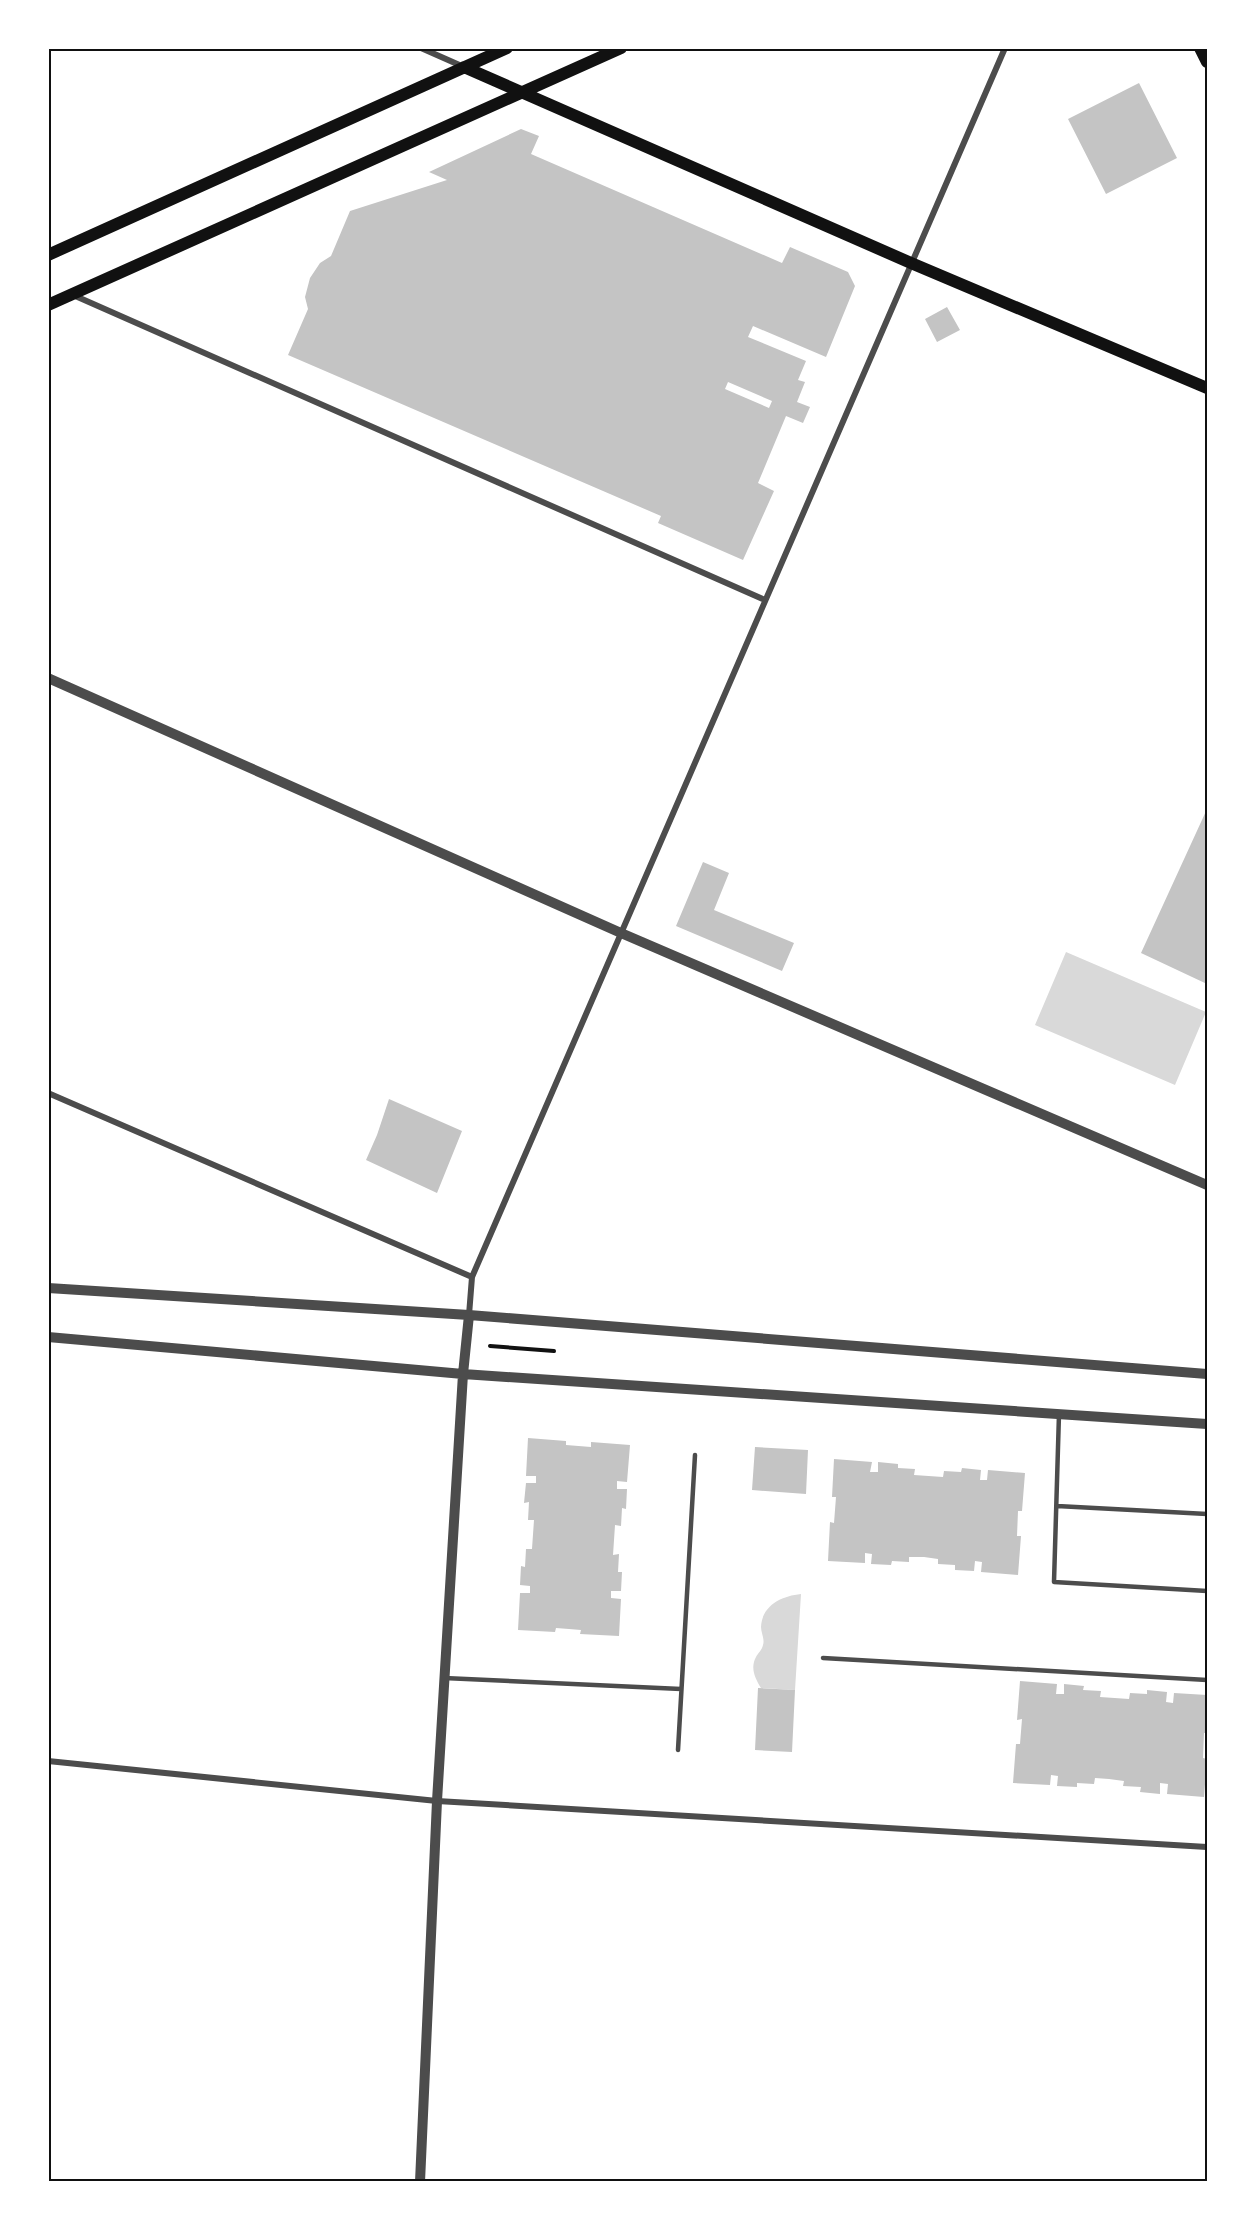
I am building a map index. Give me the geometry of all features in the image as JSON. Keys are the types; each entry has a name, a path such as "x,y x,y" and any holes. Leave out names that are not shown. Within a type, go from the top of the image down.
{"main road":[{"path":"48,255 507,48"},
{"path":"48,305 621,48"},
{"path":"1200,48 1207,62"},
{"path":"464,67 911,264 1207,388"}],"street":[{"path":"421,48 464,67"},
{"path":"420,2182 444,1678 463,1374 472,1277 1005,48"},
{"path":"73,295 765,600"},
{"path":"48,678 621,933 1207,1185"},
{"path":"48,1093 472,1277"},
{"path":"48,1288 469,1315 1207,1374"},
{"path":"48,1337 463,1374 1207,1424"},
{"path":"48,1761 437,1801 1207,1847"}],"lane":[{"path":"1059,1414 1054,1582 1207,1591"},
{"path":"678,1750 695,1455"},
{"path":"1057,1506 1207,1514"},
{"path":"823,1658 1207,1680"},
{"path":"444,1678 681,1689"}],"shaded area":[{"path":"1066,952 1206,1012 1175,1085 1035,1025"},
{"path":"801,1594 795,1690 761,1688 755,1677 753,1665 763,1643 762,1619 774,1603"}],"building":[{"path":"1139,83 1177,158 1106,194 1068,119"},
{"path":"521,129 539,136 531,154 782,263 790,247 848,272 855,286 826,357 753,326 748,337 806,361 798,380 805,382 797,402 810,407 803,423 786,416 758,483 774,491 743,560 658,523 661,516 288,355 308,309 305,297 310,278 320,263 331,256 350,211 447,180 429,172","holes":["728,382 772,401 769,408 725,389"]},
{"path":"947,307 960,330 937,342 925,319"},
{"path":"1207,809 1207,984 1141,953"},
{"path":"703,862 729,873 714,910 794,943 782,971 676,926"},
{"path":"389,1099 462,1131 437,1193 366,1160"},
{"path":"528,1438 566,1441 566,1445 591,1447 591,1442 630,1445 627,1482 617,1481 617,1489 627,1489 626,1509 622,1508 621,1526 615,1525 613,1555 619,1554 618,1572 622,1572 621,1591 611,1591 611,1598 621,1599 619,1636 580,1634 581,1630 556,1628 555,1632 518,1630 520,1593 530,1593 530,1586 520,1585 521,1566 525,1567 526,1549 532,1549 534,1520 528,1520 529,1502 524,1503 526,1483 536,1483 536,1476 526,1476"},
{"path":"755,1447 808,1450 806,1494 752,1490"},
{"path":"834,1459 872,1462 870,1472 878,1472 878,1462 898,1464 898,1468 915,1469 914,1475 943,1477 944,1471 961,1472 962,1468 981,1470 980,1480 987,1480 988,1470 1025,1473 1022,1511 1018,1511 1017,1536 1021,1536 1018,1575 981,1572 982,1562 975,1561 974,1571 955,1570 955,1565 938,1564 938,1559 924,1557 909,1557 909,1562 892,1561 891,1565 871,1564 872,1554 865,1553 865,1563 828,1561 830,1522 834,1523 836,1497 832,1497"},
{"path":"1020,1681 1057,1684 1056,1694 1064,1694 1064,1684 1084,1686 1083,1690 1101,1691 1100,1697 1129,1699 1130,1693 1147,1694 1147,1690 1167,1692 1166,1702 1173,1703 1174,1693 1207,1695 1207,1733 1204,1733 1203,1758 1207,1759 1204,1797 1167,1794 1168,1784 1160,1783 1160,1794 1140,1792 1141,1787 1123,1786 1124,1781 1109,1779 1095,1778 1094,1784 1077,1783 1077,1787 1057,1786 1058,1776 1051,1775 1050,1785 1013,1783 1016,1744 1020,1744 1022,1719 1017,1720"},
{"path":"758,1688 795,1690 792,1752 755,1750"}]}
